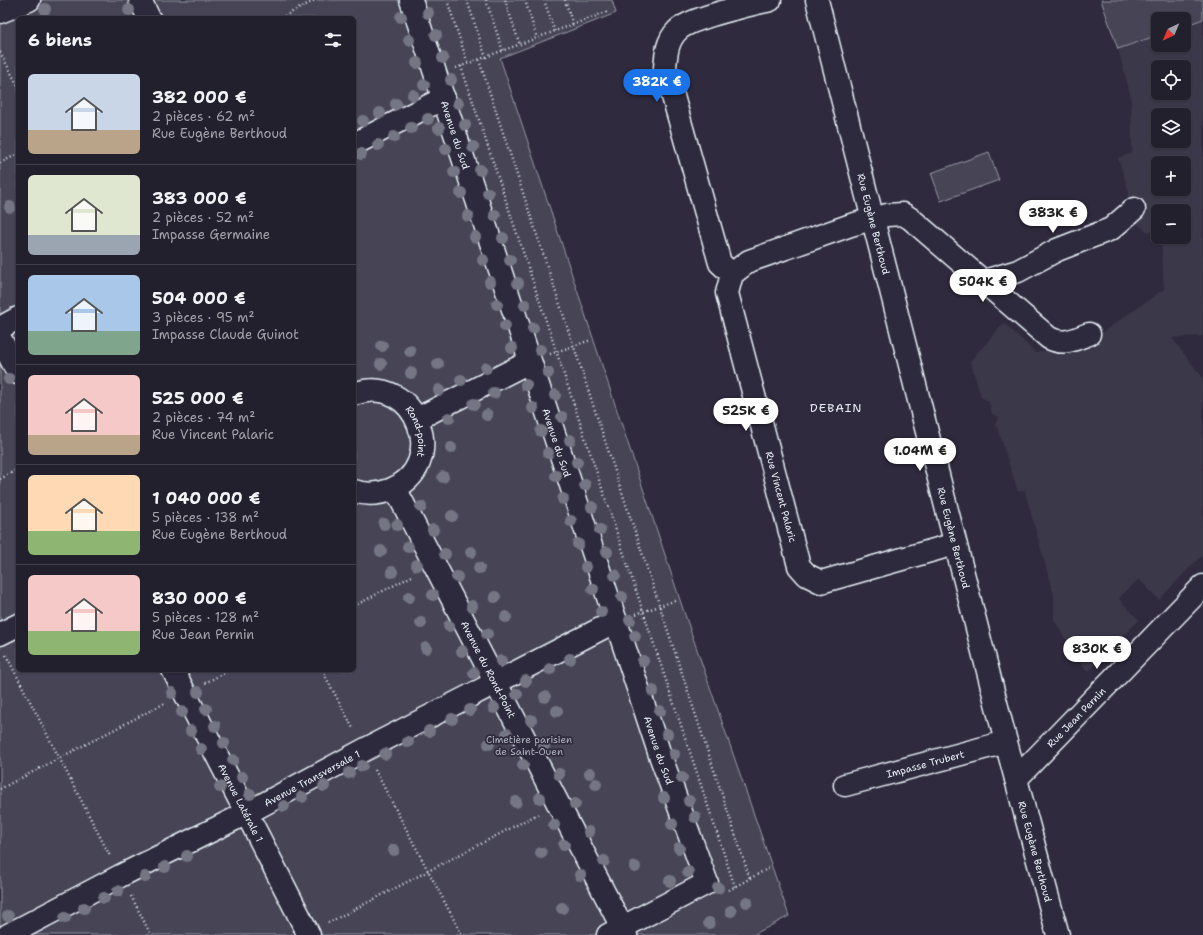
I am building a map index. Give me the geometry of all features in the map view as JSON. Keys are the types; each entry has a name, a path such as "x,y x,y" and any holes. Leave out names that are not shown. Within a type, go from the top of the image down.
{"street":[{"path":"0,12 28,0"},
{"path":"140,0 148,16"},
{"name":"Avenue du Sud","path":"411,0 529,362 660,755 707,883"},
{"path":"770,0 694,20 677,30 667,48 665,68 720,263 732,274 749,261 872,219 892,214 903,214 911,219 1049,338 1060,343 1089,334"},
{"name":"Rue Eugène Berthoud","path":"817,0 1006,742 1058,935"},
{"path":"356,143 444,98"},
{"path":"984,281 1018,271 1057,250 1111,229 1134,209"},
{"name":"Rue Vincent Palaric","path":"732,274 727,293 799,566 807,575 821,582 956,544"},
{"path":"0,328 16,319"},
{"path":"0,338 16,368"},
{"path":"417,419 529,362"},
{"name":"Rond-point","path":"356,393 373,390 387,393 399,398 410,408 417,419 422,431 423,445 415,470 406,480 395,488 370,494 356,491"},
{"name":"Avenue du Rond-Point","path":"395,488 436,564 559,804 619,932"},
{"name":"Rue Jean Pernin","path":"1016,779 1203,586"},
{"name":"Avenue Transversale 1","path":"8,935 120,876 247,813 364,750 616,622"},
{"path":"2,642 16,627"},
{"name":"Avenue Latérale 1","path":"174,672 309,934"},
{"name":"Impasse Trubert","path":"845,785 1006,742"},
{"path":"619,932 707,883"}],"path":[{"path":"285,16 315,0"},
{"path":"447,0 468,64"},
{"path":"467,0 486,58"},
{"path":"486,0 503,51"},
{"path":"505,0 520,45"},
{"path":"525,0 537,38"},
{"path":"544,0 555,32"},
{"path":"565,0 573,25"},
{"path":"436,75 486,58 609,11"},
{"path":"0,52 16,82"},
{"path":"479,60 750,879"},
{"path":"461,66 735,887"},
{"path":"0,163 16,155"},
{"path":"529,362 591,340"},
{"path":"0,479 16,471"},
{"path":"356,605 436,564"},
{"path":"616,622 677,600"},
{"path":"2,642 16,670"},
{"path":"17,672 59,758 151,935"},
{"path":"0,788 226,672"},
{"path":"323,672 462,935"},
{"path":"309,934 428,870 559,804"},
{"path":"707,883 722,894 769,868"}],"shaded area":[{"path":"1203,19 1203,336 1172,338 1203,378 1203,556 1195,562 1159,600 1139,579 1123,594 1119,599 1139,620 1088,672 1076,658 1054,620 1054,596 1025,490 1018,492 997,427 994,426 999,417 992,414 989,402 981,397 970,361 1004,323 1036,353 1080,344 1083,346 1164,289 1161,244 1191,244 1191,204 1151,204 1151,232 1146,231 1134,221 1141,219 1127,199 1129,192 1118,158 1132,153 1131,98 1118,49 1151,37 1151,52 1191,52 1191,23"}],"green space":[{"name":"Cimetière parisien de Saint-Ouen","path":"0,0 612,0 616,13 500,58 682,606 789,916 753,935 0,935"},
{"path":"1101,0 1203,0 1203,19 1191,23 1191,12 1151,12 1151,37 1118,49"},
{"path":"989,152 999,180 941,201 931,173"}],"district":[{"name":"DEBAIN","path":"836,408"}]}
